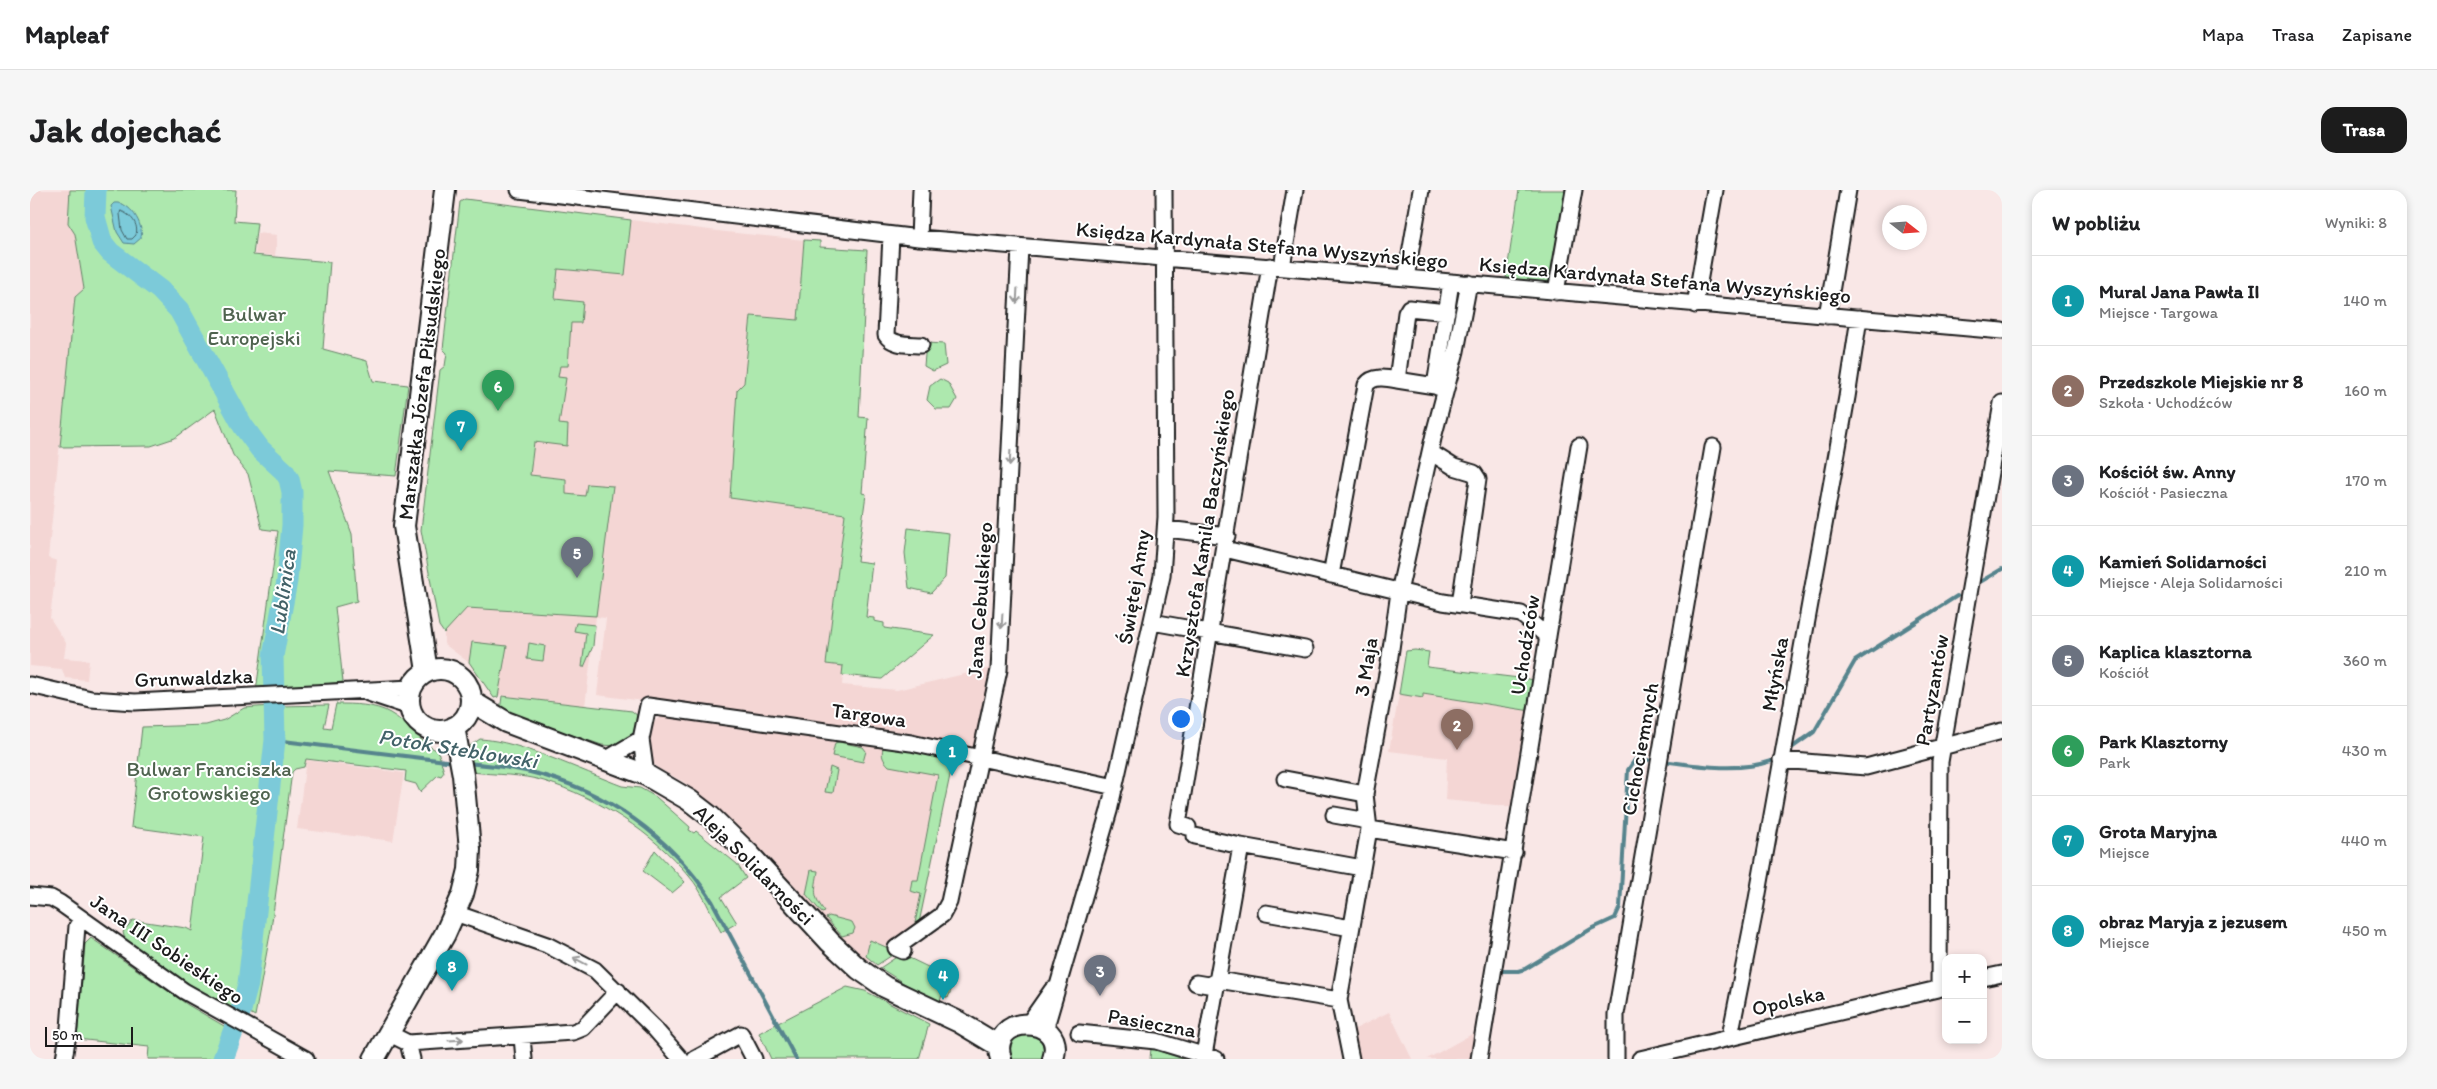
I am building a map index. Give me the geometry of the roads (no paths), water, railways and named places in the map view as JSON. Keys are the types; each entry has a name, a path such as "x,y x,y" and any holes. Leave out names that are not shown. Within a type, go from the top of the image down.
{"main road":[{"name":"Marszałka Józefa Piłsudskiego","path":"434,670 406,542 406,504 444,199 452,190"},
{"path":"374,1059 399,1038 455,913 466,882 470,858 470,839 465,804 455,763 458,719 466,682 451,670 434,670 420,676 411,698 421,724 458,719"},
{"name":"Aleja Solidarności","path":"458,719 506,722 646,775 689,800 711,817 749,854 837,950 859,969 885,987 959,1022 1002,1046"},
{"path":"1002,1046 1013,1027 1037,1027 1051,1037 1055,1058"}],"street":[{"name":"Księdza Kardynała Stefana Wyszyńskiego","path":"519,190 891,236 1468,283 2002,331"},
{"path":"920,238 921,190"},
{"name":"Świętej Anny","path":"1037,1027 1059,980 1094,866 1152,622 1163,565 1166,529 1164,190"},
{"name":"Krzysztofa Kamila Baczyńskiego","path":"1241,846 1192,832 1178,824 1226,542 1276,267 1296,190"},
{"path":"1406,278 1421,190"},
{"path":"1556,292 1574,190"},
{"path":"1695,304 1714,190"},
{"path":"1827,316 1848,190"},
{"path":"891,236 886,335 889,340 895,343 922,345"},
{"name":"Jana Cebulskiego","path":"902,951 896,948 936,920 946,910 998,678 1020,247"},
{"path":"1331,575 1366,385 1368,381 1378,378 1441,388 1451,282"},
{"name":"3 Maja","path":"1351,1059 1339,1000 1368,825 1365,794 1387,673 1399,592 1430,452 1441,388 1456,351 1468,283"},
{"path":"1397,380 1407,310 1412,308 1447,312"},
{"name":"Młyńska","path":"1730,1036 1847,397 1859,318"},
{"name":"Partyzantów","path":"1942,987 1940,772 1942,747 2002,403"},
{"name":"Uchodźców","path":"1479,1059 1579,446"},
{"name":"Cichociemnych","path":"1616,1059 1616,1014 1712,447"},
{"path":"1430,452 1454,467 1474,474 1478,479 1460,604"},
{"path":"1166,529 1226,542 1331,575 1399,592 1521,614 1548,637"},
{"path":"1152,622 1305,649"},
{"name":"Grunwaldzka","path":"30,685 76,696 113,701 163,702 362,691 411,698"},
{"name":"Targowa","path":"646,775 641,739 648,706 878,737 1114,787"},
{"path":"1781,760 1866,766 2002,731"},
{"path":"607,759 641,739"},
{"path":"1284,779 1365,794"},
{"path":"1334,815 1368,825 1514,852"},
{"path":"1210,1057 1218,980 1241,846 1362,868"},
{"name":"Jana III Sobieskiego","path":"30,896 55,900 184,991 306,1059"},
{"path":"455,913 547,945 595,970 618,991 680,1059"},
{"path":"1266,914 1351,928"},
{"path":"64,1059 69,1028 77,926 82,919"},
{"path":"1987,977 2002,974"},
{"path":"1196,983 1208,985 1218,980 1339,1000"},
{"name":"Opolska","path":"1640,1059 1730,1036 1942,987"},
{"path":"399,1038 522,1037 578,1031 618,991"},
{"name":"Pasieczna","path":"1079,1033 1139,1038 1210,1057"},
{"path":"695,1059 741,1034 754,1059"},
{"path":"522,1037 524,1059"},
{"path":"399,1038 412,1059"}],"water":[{"path":"114,203 120,203 125,206 135,214 138,220 141,238 134,244 124,243 117,232 111,206"}],"waterway":[{"name":"Lublinica","path":"96,190 95,217 102,242 110,252 160,290 179,310 243,426 260,449 284,471 289,479 292,492 292,525 287,581 273,656 275,740 248,984 241,1010 223,1059"},
{"path":"1980,582 2002,569"},
{"path":"1790,749 1814,732 1855,661 1957,596"},
{"name":"Potok Steblowski","path":"275,740 454,762"},
{"path":"1500,971 1525,969 1591,929 1615,918 1620,907 1628,770 1635,760 1648,760"},
{"path":"1670,762 1733,767 1771,761"},
{"name":"Potok Steblowski","path":"466,763 515,769 558,780 610,804 656,836 677,856 712,901 796,1059"}],"place":[{"name":"Park Klasztorny","path":"498,411"},
{"name":"Grota Maryjna","path":"461,451"},
{"name":"Kaplica klasztorna","path":"577,578"},
{"name":"Przedszkole Miejskie nr 8","path":"1457,750"},
{"name":"Mural Jana Pawła II","path":"952,776"},
{"name":"obraz Maryja z jezusem","path":"452,991"},
{"name":"Kościół św. Anny","path":"1100,996"},
{"name":"Kamień Solidarności","path":"943,1000"}],"park label":[{"name":"Bulwar Europejski","path":"254,326"},
{"name":"Bulwar Franciszka Grotowskiego","path":"209,781"}]}
